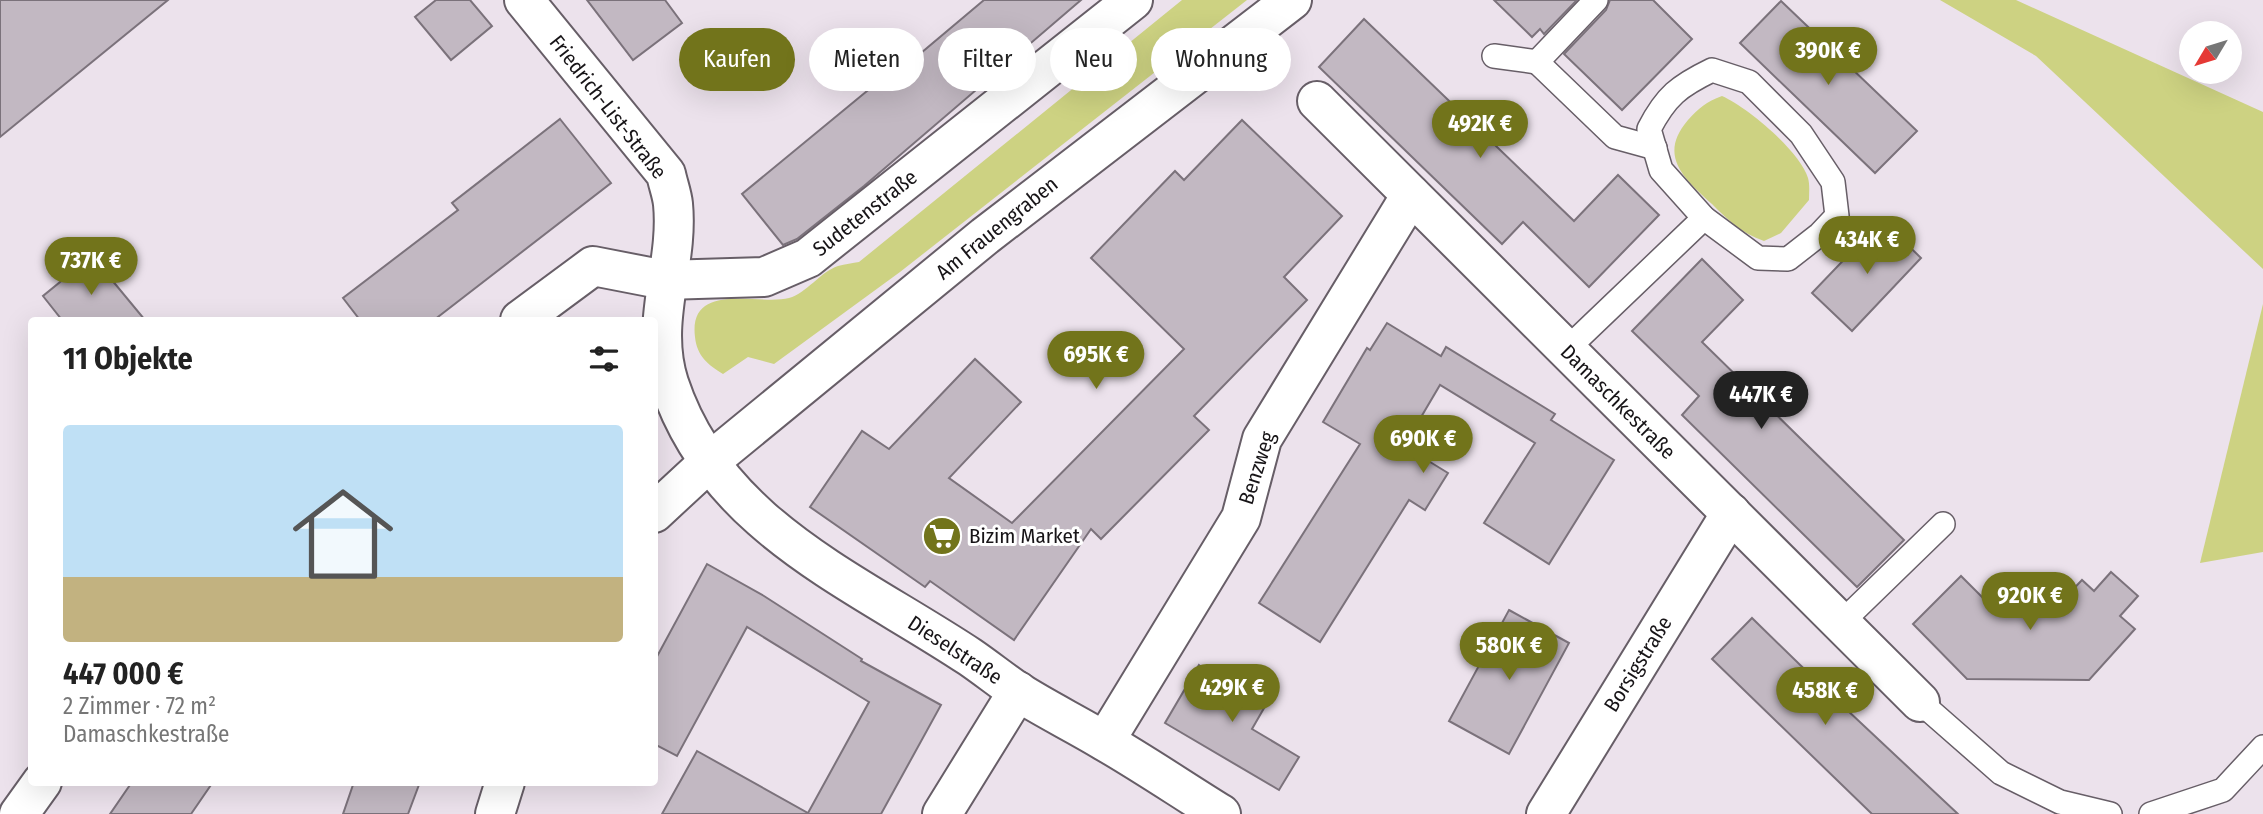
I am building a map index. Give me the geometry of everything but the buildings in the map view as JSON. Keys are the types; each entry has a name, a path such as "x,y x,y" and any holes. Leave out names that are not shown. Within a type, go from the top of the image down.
{"street":[{"name":"Friedrich-List-Straße","path":"524,0 666,174 673,204 662,338 668,379 681,416 708,463"},
{"name":"Sudetenstraße","path":"524,317 593,266 665,279 764,277 808,258 1133,0"},
{"name":"Am Frauengraben","path":"658,509 708,463 985,236 1292,0"},
{"name":"Damaschkestraße","path":"1317,101 1920,702"},
{"name":"Benzweg","path":"1105,741 1241,518 1262,439 1411,195"},
{"name":"Dieselstraße","path":"708,463 764,524 815,560 970,657 1018,691 1105,741 1221,814"},
{"name":"Borsigstraße","path":"1546,814 1731,513"},
{"path":"942,814 1018,691"},
{"path":"19,814 39,786"},
{"path":"495,814 504,786"}],"lane":[{"path":"1537,62 1596,0"},
{"path":"1494,56 1537,62 1615,137 1655,148"},
{"path":"1713,70 1749,82 1801,134 1833,182 1837,216 1820,234 1788,259 1758,258 1704,218 1661,170 1655,148 1649,129 1661,106 1681,85 1713,70"},
{"path":"1566,350 1704,218"},
{"path":"1841,624 1943,524"},
{"path":"1920,702 2000,773 2060,802 2110,814"},
{"path":"2151,814 2223,790 2263,747"}],"green space":[{"path":"1182,0 1247,0 1211,28 1151,28 1151,75 1137,86 1137,37"},
{"path":"1940,0 2016,0 2179,74 2179,84 2201,84 2263,112 2263,269 2036,56"},
{"path":"1070,91 1131,91 900,272 774,364 748,357 723,374 704,359 698,350 695,337 696,319 703,308 728,299 789,298 802,292 831,269 859,262"},
{"path":"1722,96 1745,110 1784,143 1795,155 1808,178 1809,200 1781,233 1764,241 1742,230 1724,216 1684,176 1675,156 1679,133 1688,120 1703,106"},
{"path":"2263,304 2263,552 2200,563"}],"place":[{"name":"Bizim Market","path":"942,536"}]}
